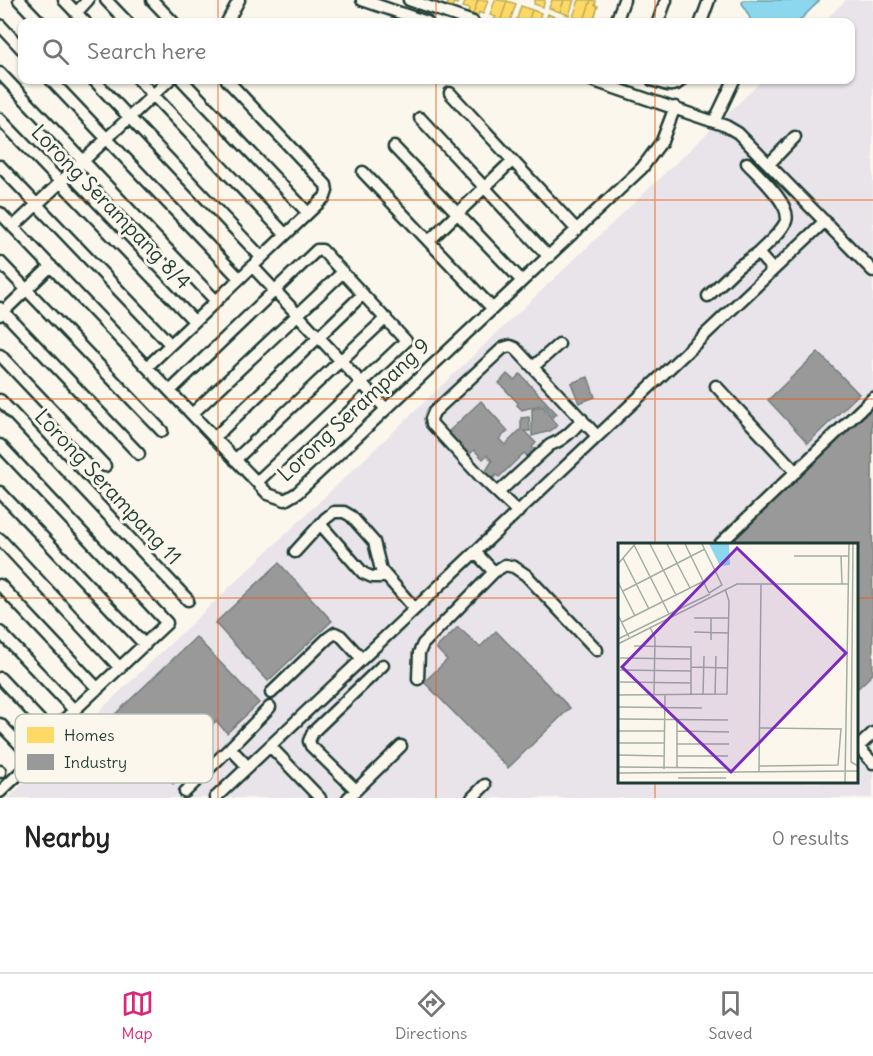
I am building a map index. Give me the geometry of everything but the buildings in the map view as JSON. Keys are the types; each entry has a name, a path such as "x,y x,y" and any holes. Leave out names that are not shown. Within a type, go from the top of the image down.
{"street":[{"path":"19,0 36,18"},
{"path":"64,0 81,18"},
{"path":"76,13 88,0"},
{"path":"106,0 123,18"},
{"path":"152,0 169,18"},
{"path":"229,18 239,0"},
{"path":"362,0 415,18"},
{"path":"409,0 461,18"},
{"path":"617,18 624,0"},
{"path":"659,18 666,0"},
{"path":"702,18 709,0"},
{"path":"0,25 18,45"},
{"path":"0,73 215,300"},
{"path":"55,84 239,278"},
{"path":"98,84 261,257"},
{"path":"143,84 285,234"},
{"path":"13,227 164,84"},
{"path":"186,84 308,213"},
{"path":"147,367 308,213 327,191 326,185 231,84"},
{"path":"606,84 675,107 738,133 770,163 873,272"},
{"path":"714,122 733,84"},
{"path":"450,93 577,230"},
{"name":"Lorong Serampang 9","path":"0,213 268,494 285,500 386,409 642,168 662,141 675,107"},
{"path":"420,118 549,257"},
{"name":"Lorong Serampang 8/4","path":"0,119 194,321"},
{"path":"770,163 795,137"},
{"path":"394,147 522,281"},
{"path":"429,241 512,161"},
{"path":"708,296 738,267 758,253 781,230 787,219 787,210 780,199 747,163"},
{"path":"0,166 170,344"},
{"path":"363,172 492,308"},
{"path":"215,798 825,221"},
{"path":"170,391 274,290 320,249 343,272 406,341 257,482"},
{"path":"758,253 773,270"},
{"path":"0,262 162,431"},
{"path":"51,266 1,311 139,454"},
{"path":"252,266 386,409"},
{"path":"192,414 343,272"},
{"path":"214,438 363,294"},
{"path":"236,460 386,318"},
{"path":"533,367 559,344"},
{"path":"518,512 480,476 432,424 431,418 434,412 503,348 510,346 515,348 597,436"},
{"path":"0,355 105,466"},
{"path":"716,386 795,472"},
{"path":"721,543 873,398"},
{"name":"Lorong Serampang 11","path":"1,403 188,600"},
{"path":"499,492 550,445 559,442 573,431 582,419"},
{"path":"0,445 167,623 72,714"},
{"path":"0,492 145,645"},
{"path":"295,552 334,512 344,512 351,516 374,542 378,563 385,577 415,609"},
{"path":"321,525 363,573 372,577 385,577"},
{"path":"0,539 120,668"},
{"path":"475,552 494,572"},
{"path":"418,679 419,654 423,644 494,572 505,565 514,567 526,575 597,650"},
{"path":"0,585 98,689"},
{"path":"0,632 75,711"},
{"path":"271,693 335,633 341,636 362,659"},
{"path":"383,665 313,732 309,741 352,794 401,746"},
{"path":"0,678 34,714"},
{"path":"213,765 270,707"},
{"path":"0,724 15,739"},
{"path":"858,745 873,733"},
{"path":"270,746 320,798"},
{"path":"858,747 873,763"},
{"path":"230,748 248,767"},
{"path":"0,792 15,777"},
{"path":"185,792 194,783"},
{"path":"472,798 485,785"}],"shaded area":[{"path":"846,0 873,0 873,798 8,798 24,783 213,783 213,714 96,714 759,84 855,84 855,18 827,18"}],"water":[{"path":"743,0 820,0 802,18 750,18 742,3"}]}
